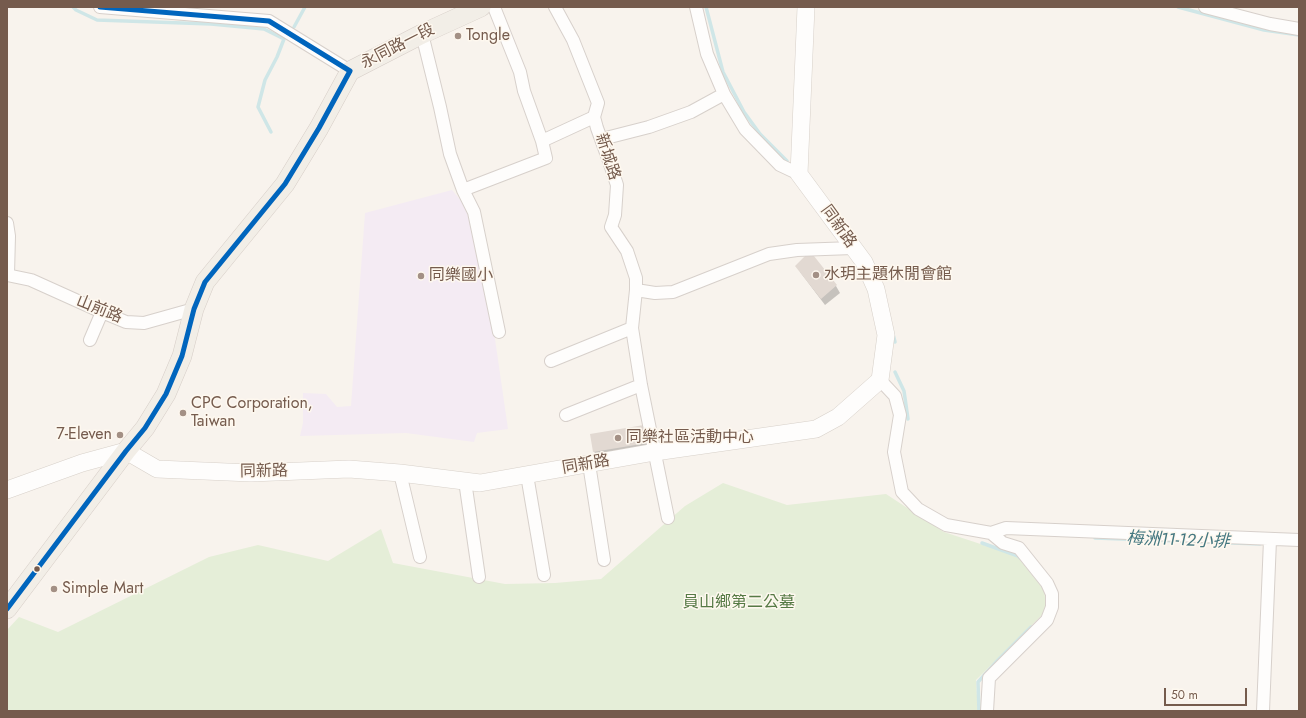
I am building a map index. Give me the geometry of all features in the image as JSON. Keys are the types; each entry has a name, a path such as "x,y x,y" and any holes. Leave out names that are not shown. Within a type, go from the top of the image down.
{"main road":[{"name":"永同路一段","path":"7,609 145,428 166,394 182,356 194,309 205,282 285,184 319,128 350,71 422,34 481,7"}],"street":[{"path":"100,7 269,21 350,71"},
{"path":"463,190 546,158 542,141 524,92 520,72 494,7"},
{"name":"新城路","path":"555,7 573,40 598,103 594,117 617,186 615,215 611,227 627,251 636,278 632,328 641,385 668,518"},
{"path":"696,7 707,54 724,94 745,129 780,165 799,174 806,7"},
{"path":"1205,7 1270,24 1299,29"},
{"path":"422,34 450,154 463,190 474,212 499,332"},
{"path":"602,139 649,127 684,114 724,94"},
{"path":"542,141 594,117"},
{"name":"同新路","path":"126,451 157,469 251,473 349,469 480,482 655,452 816,429 838,417 880,380 886,335 876,289 864,262 799,174"},
{"path":"7,223 9,236 7,274"},
{"path":"636,290 655,293 673,292 769,254 797,250 853,248"},
{"name":"山前路","path":"7,274 31,280 126,322 144,323 194,309"},
{"path":"90,340 102,312"},
{"path":"551,360 632,328"},
{"path":"880,380 895,396 900,415 894,452 902,492 918,509 946,525 991,533 1006,528 1299,540"},
{"path":"566,415 641,385"},
{"path":"7,490 82,463 126,451"},
{"path":"589,464 604,560"},
{"path":"400,473 420,557"},
{"path":"527,475 544,575"},
{"path":"465,481 479,577"},
{"path":"987,711 989,678 1047,620 1052,607 1052,594 1047,583 1019,548 1003,543 991,533"},
{"path":"1262,711 1270,540"}],"shaded area":[{"name":"同樂國小","path":"452,190 469,210 495,339 508,429 477,433 474,442 406,433 300,436 303,423 303,393 326,394 337,407 351,406 365,213"}],"green space":[{"name":"員山鄉第二公墓","path":"723,483 787,505 886,494 944,532 1017,556 1044,590 1046,604 1042,615 976,680 978,711 7,711 7,630 19,617 58,632 209,557 258,545 328,561 381,529 393,563 505,584 555,583 601,579 685,506"}],"building":[{"name":"水玥主題休閒會館","path":"810,251 837,285 821,299 795,266"},
{"name":"同樂社區活動中心","path":"644,425 647,443 593,452 590,434"}],"waterway":[{"path":"73,7 76,10 97,20 211,24 264,29 284,39 277,57 265,80 258,107 271,132"},
{"path":"294,27 305,7"},
{"path":"706,7 723,72 744,112 760,134 787,161"},
{"path":"1178,7 1264,30 1299,35"},
{"path":"893,334 895,342"},
{"path":"895,372 904,391 908,419"},
{"name":"梅洲11-12小排","path":"1095,538 1260,544"},
{"path":"982,543 1020,558"},
{"path":"979,711 978,682 1031,627"}],"transit line":[{"path":"100,7 269,21 350,71"},
{"path":"7,609 145,428 166,394 182,356 194,309 205,282 285,184 319,128 350,71"}],"place":[{"name":"Tongle","path":"458,36"},
{"name":"水玥主題休閒會館","path":"816,275"},
{"name":"同樂國小","path":"421,276"},
{"name":"CPC Corporation, Taiwan","path":"183,413"},
{"name":"7-Eleven","path":"120,435"},
{"name":"同樂社區活動中心","path":"618,438"},
{"name":"Simple Mart","path":"54,589"}]}
